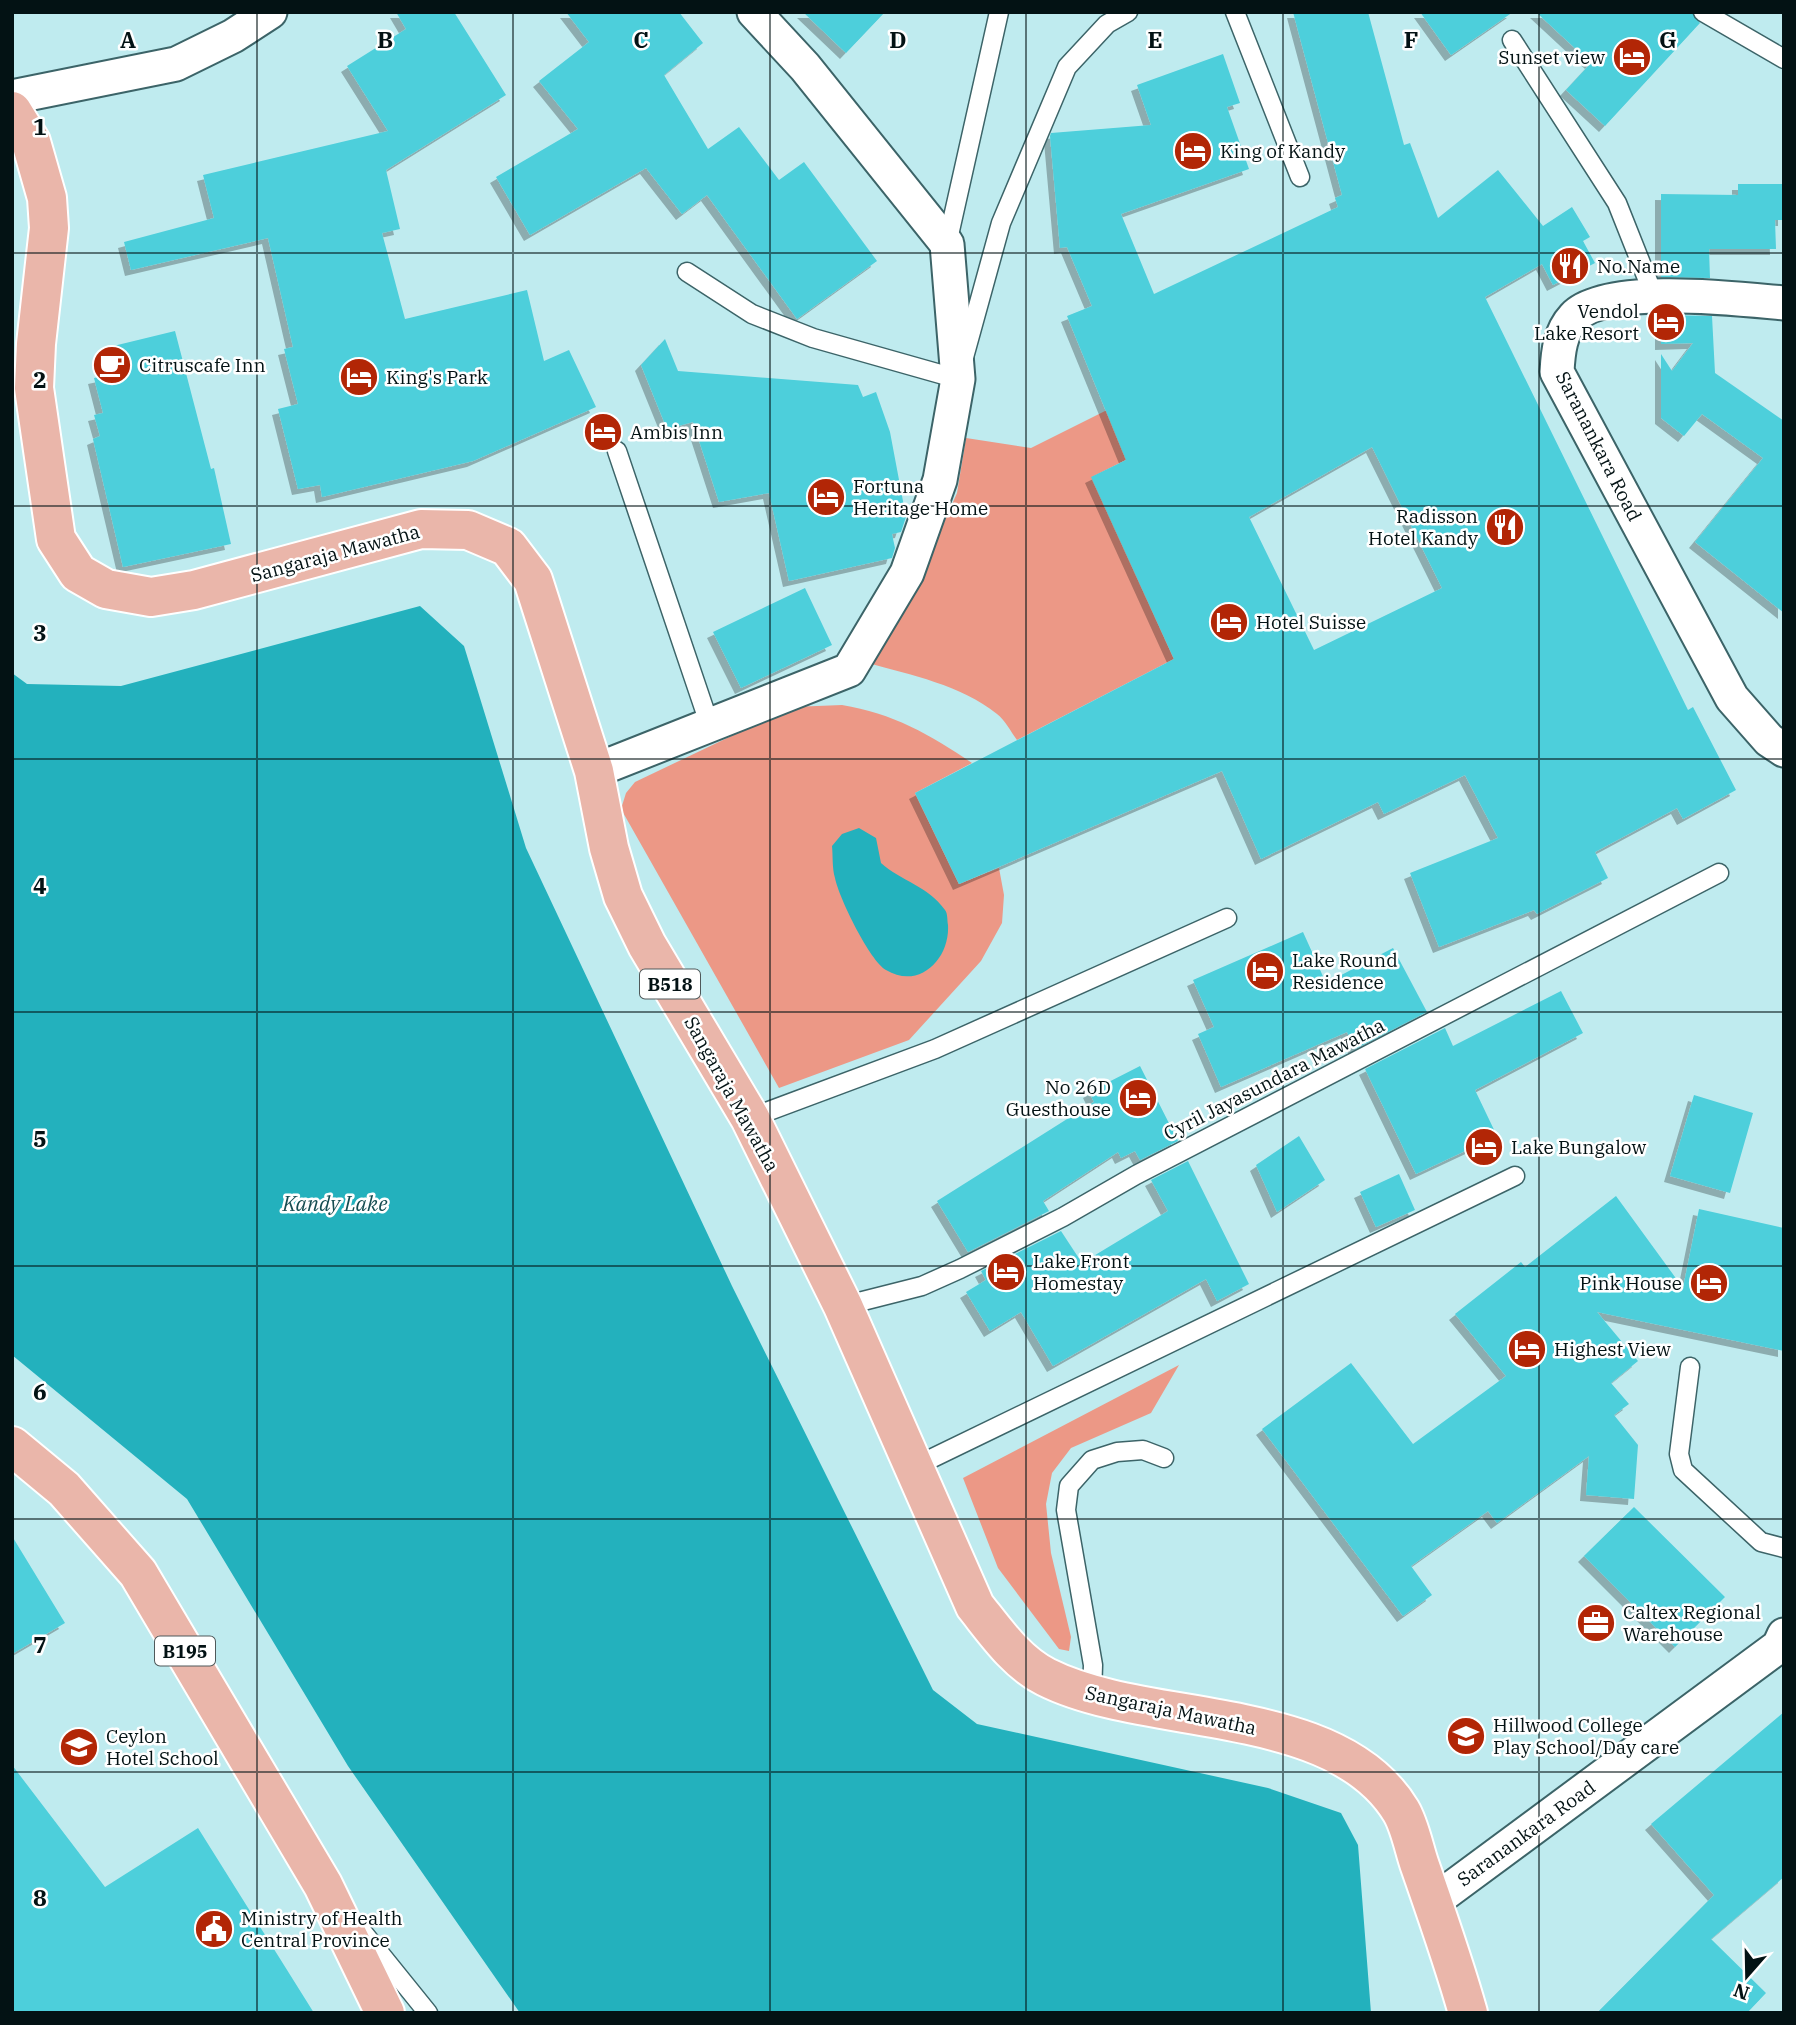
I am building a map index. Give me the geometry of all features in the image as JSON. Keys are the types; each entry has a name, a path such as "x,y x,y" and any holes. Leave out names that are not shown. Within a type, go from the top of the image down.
{"main road":[{"name":"Sangaraja Mawatha","path":"12,111 31,142 47,198 49,229 36,344 34,388 56,539 78,572 106,589 151,597 194,590 421,529 468,530 508,547 533,580 594,771 609,848 623,896 647,945 750,1118 843,1306 916,1466 975,1606 1005,1644 1044,1676 1092,1695 1239,1722 1332,1751 1371,1774 1401,1812 1468,2013"},
{"name":"B195","path":"12,1446 64,1489 138,1573 323,1885"},
{"path":"323,1885 385,2013"}],"street":[{"path":"12,96 176,64 233,36 270,12"},
{"path":"594,771 709,723 849,670 907,573 940,480 958,379 947,244 805,67 754,12"},
{"name":"Saranankara Road","path":"1784,303 1712,296 1600,300 1574,316 1558,345 1557,372 1732,698 1769,740 1784,750"},
{"name":"Saranankara Road","path":"1433,1902 1779,1646 1784,1634"}],"lane":[{"path":"947,244 999,12"},
{"path":"687,272 752,314 813,338 958,379 1001,223 1067,67 1107,24 1128,12"},
{"path":"1235,12 1300,177"},
{"path":"1703,12 1784,59"},
{"path":"1512,40 1617,203 1654,296"},
{"path":"617,451 709,723"},
{"name":"Cyril Jayasundara Mawatha","path":"843,1306 922,1286 960,1269 1719,873"},
{"path":"750,1118 935,1049 1227,918"},
{"path":"916,1466 1515,1176"},
{"path":"1690,1367 1679,1454 1683,1470 1761,1542 1784,1549"},
{"path":"1092,1695 1093,1665 1066,1510 1069,1486 1092,1461 1117,1452 1143,1450 1164,1458"},
{"path":"323,1885 428,2013"}],"shaded area":[{"path":"1107,410 1211,417 1092,477 1174,659 1017,740 1000,717 968,695 935,682 868,663 922,572 957,493 966,438 1031,448"},
{"path":"842,705 910,726 972,763 915,793 959,884 999,868 1004,895 1002,923 981,961 909,1040 779,1088 621,809 626,793 635,782 792,707"},
{"path":"1179,1365 1151,1413 1071,1448 1052,1473 1046,1504 1051,1553 1071,1637 1069,1651 1059,1649 998,1568 963,1478"}],"water":[{"name":"Kandy Lake","path":"420,606 464,646 526,848 732,1286 933,1690 977,1724 1268,1788 1341,1813 1358,1845 1371,2013 520,2013 348,1766 187,1499 12,1355 12,673 27,684 121,686"},
{"path":"859,828 876,838 881,863 931,895 946,912 948,925 944,949 930,968 921,974 898,975 879,964 842,900 834,874 832,846 842,834"}],"building":[{"path":"396,12 454,12 506,95 386,170 400,229 382,233 405,319 527,290 544,361 569,350 596,407 473,461 322,497 320,485 298,489 278,409 298,404 284,349 293,347 268,238 131,270 124,242 214,218 203,175 388,131 347,66 406,29"},
{"path":"566,12 679,12 703,43 664,75 708,149 739,127 779,180 804,162 877,261 797,319 707,195 682,214 646,168 530,235 496,177 578,129 539,81 589,42"},
{"path":"803,12 885,12 846,53"},
{"path":"1293,12 1368,12 1404,145 1410,143 1438,218 1498,170 1543,226 1572,207 1590,237 1583,241 1595,263 1553,285 1542,264 1485,297 1688,710 1693,707 1736,790 1683,819 1677,808 1595,852 1608,878 1537,914 1534,910 1439,947 1410,873 1498,838 1465,775 1384,814 1378,802 1261,859 1222,771 959,884 915,793 1174,659 1091,477 1126,460 1067,316 1092,306 1067,247 1060,248 1051,133 1151,125 1137,85 1223,54 1240,103 1227,107 1249,169 1121,214 1154,294 1338,207 1335,198 1342,195","holes":["1372,447 1442,588 1314,650 1249,517"]},
{"path":"1420,12 1513,12 1451,55"},
{"name":"Sunset view","path":"1536,12 1692,12 1700,23 1605,126 1566,90 1591,63"},
{"path":"1738,184 1784,184 1784,220 1775,220 1776,249 1709,249 1710,278 1661,277 1661,194 1738,195"},
{"path":"1661,315 1712,316 1715,373 1784,421 1784,613 1695,542 1763,458 1702,414 1684,436 1661,418 1661,354 1672,371 1693,343 1661,344"},
{"path":"175,331 211,469 214,468 231,544 123,567 93,439 100,436 94,415 103,413 94,378 108,375 101,349"},
{"path":"665,339 678,371 858,385 863,397 876,392 890,432 906,517 901,532 892,534 895,548 892,558 789,581 769,493 719,502 693,422 667,429 641,365"},
{"path":"805,588 832,645 741,688 713,632"},
{"path":"1303,932 1326,983 1393,948 1427,1012 1355,1049 1347,1032 1221,1087 1198,1034 1214,1027 1193,980"},
{"path":"1561,991 1583,1033 1475,1090 1497,1136 1416,1174 1365,1069 1445,1028 1453,1046"},
{"path":"1140,1066 1178,1141 1140,1160 1135,1151 1121,1158 1118,1152 1043,1201 1049,1211 968,1252 937,1201 1094,1102 1089,1092"},
{"path":"1694,1095 1753,1113 1730,1193 1670,1176"},
{"path":"1299,1136 1325,1180 1277,1212 1256,1165"},
{"path":"1188,1161 1249,1284 1217,1301 1206,1279 1053,1366 1021,1312 990,1331 966,1292 986,1280 981,1271 1061,1231 1082,1263 1168,1211 1151,1180"},
{"path":"1399,1174 1415,1210 1376,1227 1360,1192"},
{"path":"1616,1196 1683,1288 1699,1209 1784,1228 1784,1351 1597,1312 1638,1361 1611,1383 1629,1404 1614,1415 1638,1445 1634,1499 1586,1495 1589,1456 1497,1523 1488,1511 1411,1566 1432,1595 1403,1616 1262,1429 1351,1363 1413,1444 1506,1376 1455,1314 1521,1262 1525,1267"},
{"path":"1634,1507 1725,1597 1675,1647 1584,1556"},
{"path":"12,1536 65,1623 12,1654"},
{"path":"1784,1712 1784,1877 1711,1939 1766,1993 1747,2013 1597,2013 1714,1895 1651,1824"},
{"path":"12,1765 105,1887 198,1828 314,2013 12,2013"}],"place":[{"name":"Sunset view","path":"1632,57"},
{"name":"King of Kandy","path":"1193,151"},
{"name":"No.Name","path":"1570,266"},
{"name":"Vendol Lake Resort","path":"1666,322"},
{"name":"Citruscafe Inn","path":"112,365"},
{"name":"King's Park","path":"359,377"},
{"name":"Ambis Inn","path":"603,432"},
{"name":"Fortuna Heritage Home","path":"826,497"},
{"name":"Radisson Hotel Kandy","path":"1505,527"},
{"name":"Hotel Suisse","path":"1229,622"},
{"name":"Lake Round Residence","path":"1265,971"},
{"name":"No 26D Guesthouse","path":"1138,1098"},
{"name":"Lake Bungalow","path":"1484,1147"},
{"name":"Lake Front Homestay","path":"1006,1272"},
{"name":"Pink House","path":"1709,1283"},
{"name":"Highest View","path":"1527,1349"},
{"name":"Caltex Regional Warehouse","path":"1596,1623"},
{"name":"Hillwood College Play School/Day care","path":"1466,1736"},
{"name":"Ceylon Hotel School","path":"79,1747"},
{"name":"Ministry of Health Central Province","path":"214,1929"}]}
